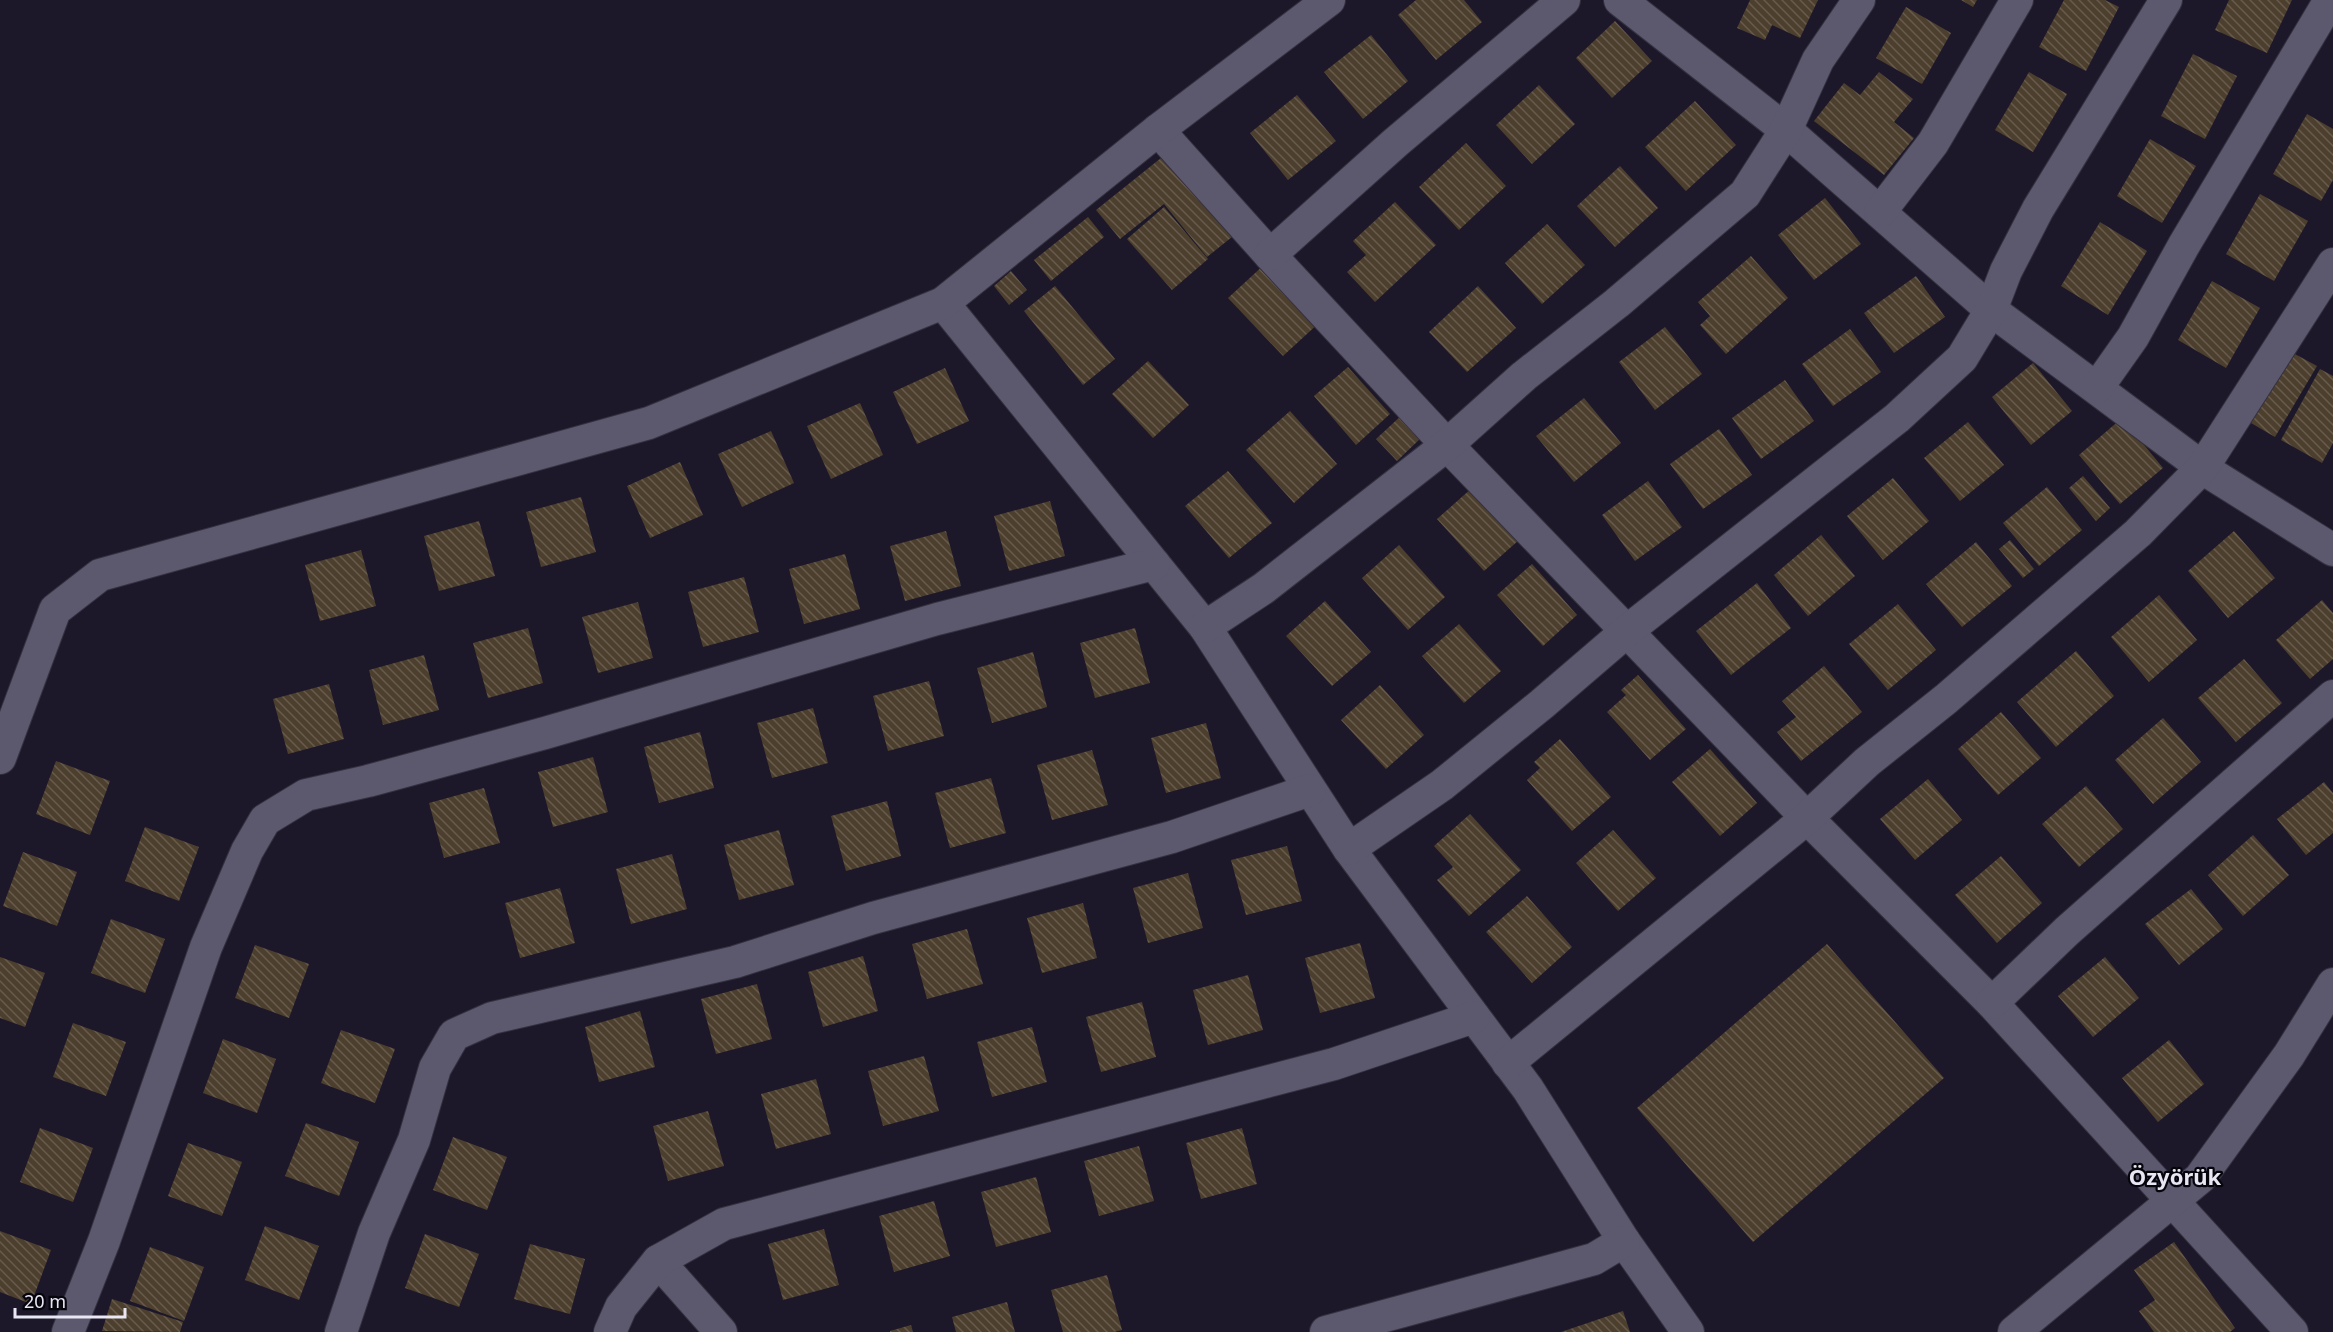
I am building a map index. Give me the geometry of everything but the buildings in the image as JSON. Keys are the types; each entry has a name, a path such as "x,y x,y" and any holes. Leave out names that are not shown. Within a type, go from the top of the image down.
{"street":[{"path":"0,759 55,610 100,575 649,423 943,303 1158,130 1329,0"},
{"path":"1270,255 1395,143 1564,0"},
{"path":"1620,0 1786,130 1991,310 2203,467 2329,539"},
{"path":"1205,627 1264,588 1447,445 1524,376 1617,303 1745,194 1786,130 1818,60 1859,0"},
{"path":"1880,212 1933,143 2017,0"},
{"path":"1349,849 1442,785 1628,631 1897,418 1962,358 1991,310 2006,270 2037,209 2166,0"},
{"path":"2097,388 2133,337 2184,245 2330,0"},
{"path":"1158,130 1270,255 1447,445 1807,818 1992,1003 2292,1332"},
{"path":"1508,1063 1807,818 1867,762 1946,699 2138,533 2203,467 2333,264"},
{"path":"943,303 1205,627 1349,849 1528,1089 1624,1241 1688,1332"},
{"path":"68,1332 104,1241 206,947 247,851 265,820 306,795 368,781 545,733 937,619 1154,564"},
{"path":"1992,1003 2067,931 2333,696"},
{"path":"341,1332 374,1233 414,1140 435,1068 454,1035 492,1018 735,962 873,918 1172,837 1310,790"},
{"path":"2014,1332 2200,1178 2289,1055 2333,984"},
{"path":"610,1332 621,1308 658,1261 724,1224 1334,1064 1474,1017"},
{"path":"1326,1332 1594,1259 1624,1241"},
{"path":"658,1261 721,1332"}],"district":[{"name":"Özyörük","path":"2175,1177"}]}
